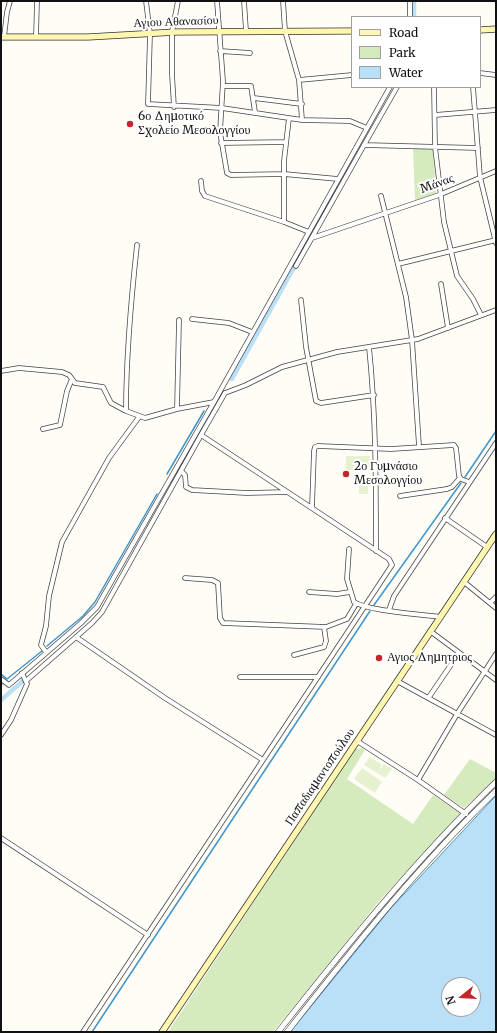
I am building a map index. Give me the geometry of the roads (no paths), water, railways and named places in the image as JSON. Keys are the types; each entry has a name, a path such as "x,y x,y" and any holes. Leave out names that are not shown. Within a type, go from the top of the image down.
{"main road":[{"path":"481,30 496,29"},
{"name":"Αγιου Αθανασίου","path":"2,37 150,34 172,32 351,30"},
{"name":"Παπαδιαμαντοπούλου","path":"162,1032 496,534"}],"street":[{"path":"2,37 10,1"},
{"path":"36,36 37,1"},
{"path":"146,1 150,34 148,104 174,107 222,108 302,120 352,121 367,128"},
{"path":"174,107 172,32 178,1"},
{"path":"217,1 223,86 221,143 226,172 229,174 284,174 338,179"},
{"path":"244,1 246,31"},
{"path":"283,1 285,31 299,80 302,120"},
{"path":"410,1 410,16"},
{"path":"220,51 250,53"},
{"path":"481,73 496,75"},
{"path":"299,80 351,75"},
{"path":"223,86 251,86 255,112"},
{"path":"1,679 9,685 87,618 101,600 214,402 389,88"},
{"path":"296,266 396,88"},
{"path":"434,88 435,147 439,195 457,276 473,299 481,315"},
{"path":"398,264 496,241 480,178 473,88"},
{"path":"254,98 302,104"},
{"path":"435,115 496,110"},
{"path":"284,222 284,174 289,118"},
{"path":"221,143 286,142"},
{"path":"364,145 478,148"},
{"name":"Μάνας","path":"312,238 439,195 496,171"},
{"path":"201,181 202,191 205,196 284,222 309,232"},
{"path":"381,196 405,291 412,340 419,446"},
{"path":"126,411 126,368 129,352 131,302 137,245"},
{"path":"441,284 448,328"},
{"path":"301,300 314,397 318,403 374,395"},
{"path":"219,393 225,393 246,385 276,369 308,359 412,340 496,310"},
{"path":"192,319 229,323 252,332"},
{"path":"177,409 179,320"},
{"path":"369,347 374,395 376,448 376,551"},
{"path":"1,371 19,368 52,370 66,373 78,384 103,387 111,403 140,417 149,417 177,409 214,402"},
{"path":"43,429 60,425 67,391 72,379"},
{"path":"26,680 95,620 106,606 225,393"},
{"path":"46,652 42,645 47,624 49,596 61,545 109,458 140,417"},
{"path":"83,1032 392,565 391,561 312,507 201,435"},
{"path":"389,610 394,596 469,482 494,450 496,443"},
{"path":"312,507 315,447 320,446 376,448 454,445 460,478"},
{"path":"181,471 185,475 186,487 192,490 247,493 288,492"},
{"path":"460,478 469,482"},
{"path":"400,496 449,488 460,478"},
{"path":"445,518 487,547"},
{"path":"349,549 347,576 352,600 356,604 440,617"},
{"path":"185,578 212,580 218,583 220,618 223,623 324,627 346,620 352,613 356,604"},
{"path":"464,582 496,608"},
{"path":"309,592 337,594 350,592"},
{"path":"490,603 496,597"},
{"path":"294,655 324,647 326,641 324,627"},
{"path":"430,631 496,680"},
{"path":"76,636 165,698 263,760"},
{"path":"429,698 459,653"},
{"path":"418,780 457,714 486,672 496,654"},
{"path":"1,735 11,720 27,685 22,673"},
{"path":"240,677 318,677"},
{"path":"397,681 496,735"},
{"path":"357,741 418,780 469,817"},
{"path":"278,1032 384,899 496,782"},
{"path":"287,1032 389,904 469,817 496,791"},
{"path":"1,838 148,935"}],"water":[{"path":"496,796 496,1032 290,1032 391,908"}],"waterway":[{"path":"414,1 414,16"},
{"path":"232,379 297,262"},
{"path":"167,474 204,411"},
{"path":"465,477 496,431"},
{"path":"374,605 461,483"},
{"path":"47,646 83,616 95,602 157,494"},
{"path":"92,1032 370,611"},
{"path":"1,674 7,679 42,651"},
{"path":"1,700 24,680"}],"place":[{"name":"6ο Δημοτικό Σχολείο Μεσολογγίου","path":"130,124"},
{"name":"2ο Γυμνάσιο Μεσολογγίου","path":"346,474"},
{"name":"Αγιος Δημητριος","path":"379,658"}]}
